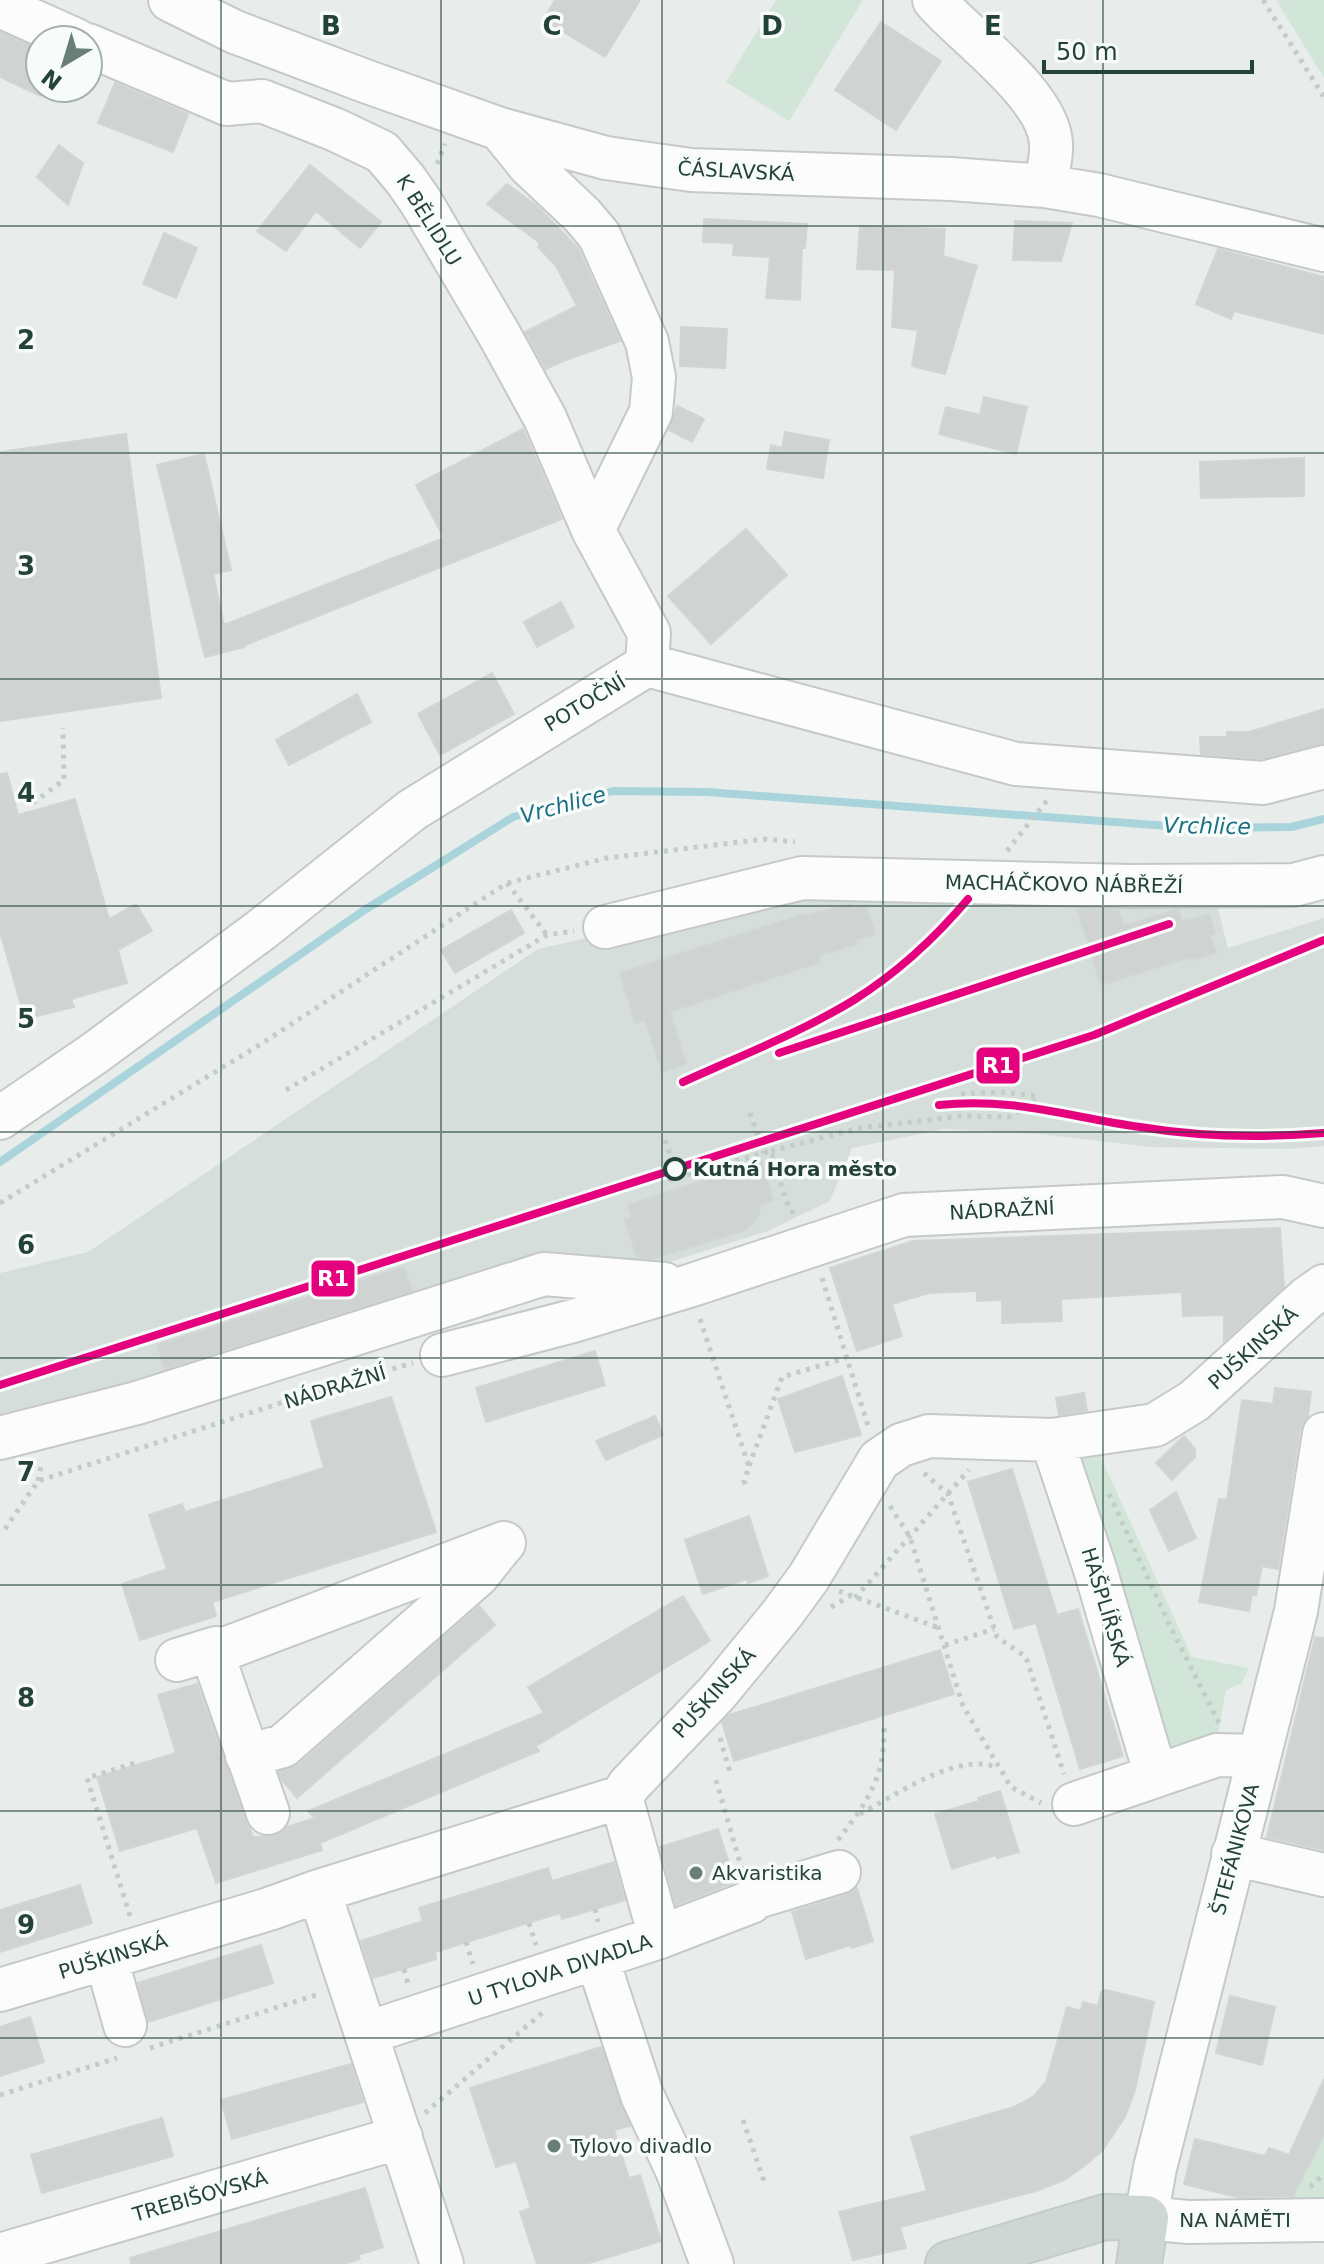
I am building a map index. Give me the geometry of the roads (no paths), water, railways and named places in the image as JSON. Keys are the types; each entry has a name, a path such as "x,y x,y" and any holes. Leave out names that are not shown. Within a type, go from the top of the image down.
{"main road":[{"path":"948,2264 1105,2217 1146,2218"},
{"name":"ŠTEFÁNIKOVA","path":"1139,2264 1146,2218"}],"street":[{"name":"ČÁSLAVSKÁ","path":"170,0 235,32 500,129 606,158 691,170 951,179 1045,186 1099,195 1324,250"},
{"path":"934,0 1025,91 1040,112 1051,142 1045,186"},
{"path":"0,6 40,24"},
{"name":"K BĚLIDLU","path":"104,52 227,104 262,101 382,152 421,202 545,418 593,530 649,633 647,665"},
{"path":"500,129 529,165 599,235 647,342 654,377 651,412 593,530"},
{"path":"582,215 606,158"},
{"name":"POTOČNÍ","path":"0,1118 95,1053 261,930 412,810 647,665 1016,764 1263,783 1324,767"},
{"name":"MACHÁČKOVO NÁBŘEŽÍ","path":"605,927 799,860 1129,886 1294,885 1324,877"},
{"name":"NÁDRAŽNÍ","path":"442,1355 573,1321 689,1286 814,1255 904,1215 1283,1197 1324,1206"},
{"name":"NÁDRAŽNÍ","path":"0,1438 137,1403 544,1274 689,1286"},
{"name":"PUŠKINSKÁ","path":"0,1990 269,1909 621,1797 717,1693 809,1577 874,1468 901,1445 929,1436 1052,1440 1155,1425 1175,1415 1235,1366 1307,1298 1324,1286"},
{"name":"ŠTEFÁNIKOVA","path":"1146,2218 1155,2168 1296,1611 1324,1434"},
{"name":"HAŠPLÍŘSKÁ","path":"1052,1440 1095,1569 1156,1776"},
{"path":"177,1660 216,1648 222,1650 504,1543 478,1575 283,1746 247,1756"},
{"path":"222,1650 217,1667 268,1813"},
{"path":"1074,1804 1217,1755 1259,1756"},
{"name":"U TYLOVA DIVADLA","path":"367,2033 660,1937 621,1797"},
{"path":"1233,1854 1324,1875"},
{"path":"660,1937 751,1902 754,1898 839,1872"},
{"path":"319,1891 442,2264"},
{"path":"106,1958 128,2045"},
{"path":"597,1958 642,2095 677,2170 712,2264"},
{"name":"TREBIŠOVSKÁ","path":"0,2255 399,2131"},
{"name":"NA NÁMĚTI","path":"1146,2218 1188,2222 1324,2220"}],"waterway":[{"name":"Vrchlice","path":"0,1162 363,911 513,817 613,791 707,792 1196,828 1291,827 1324,819"}],"place":[{"name":"Kutná Hora město","path":"675,1169"},
{"name":"Akvaristika","path":"696,1873"},
{"name":"Tylovo divadlo","path":"554,2146"}]}
